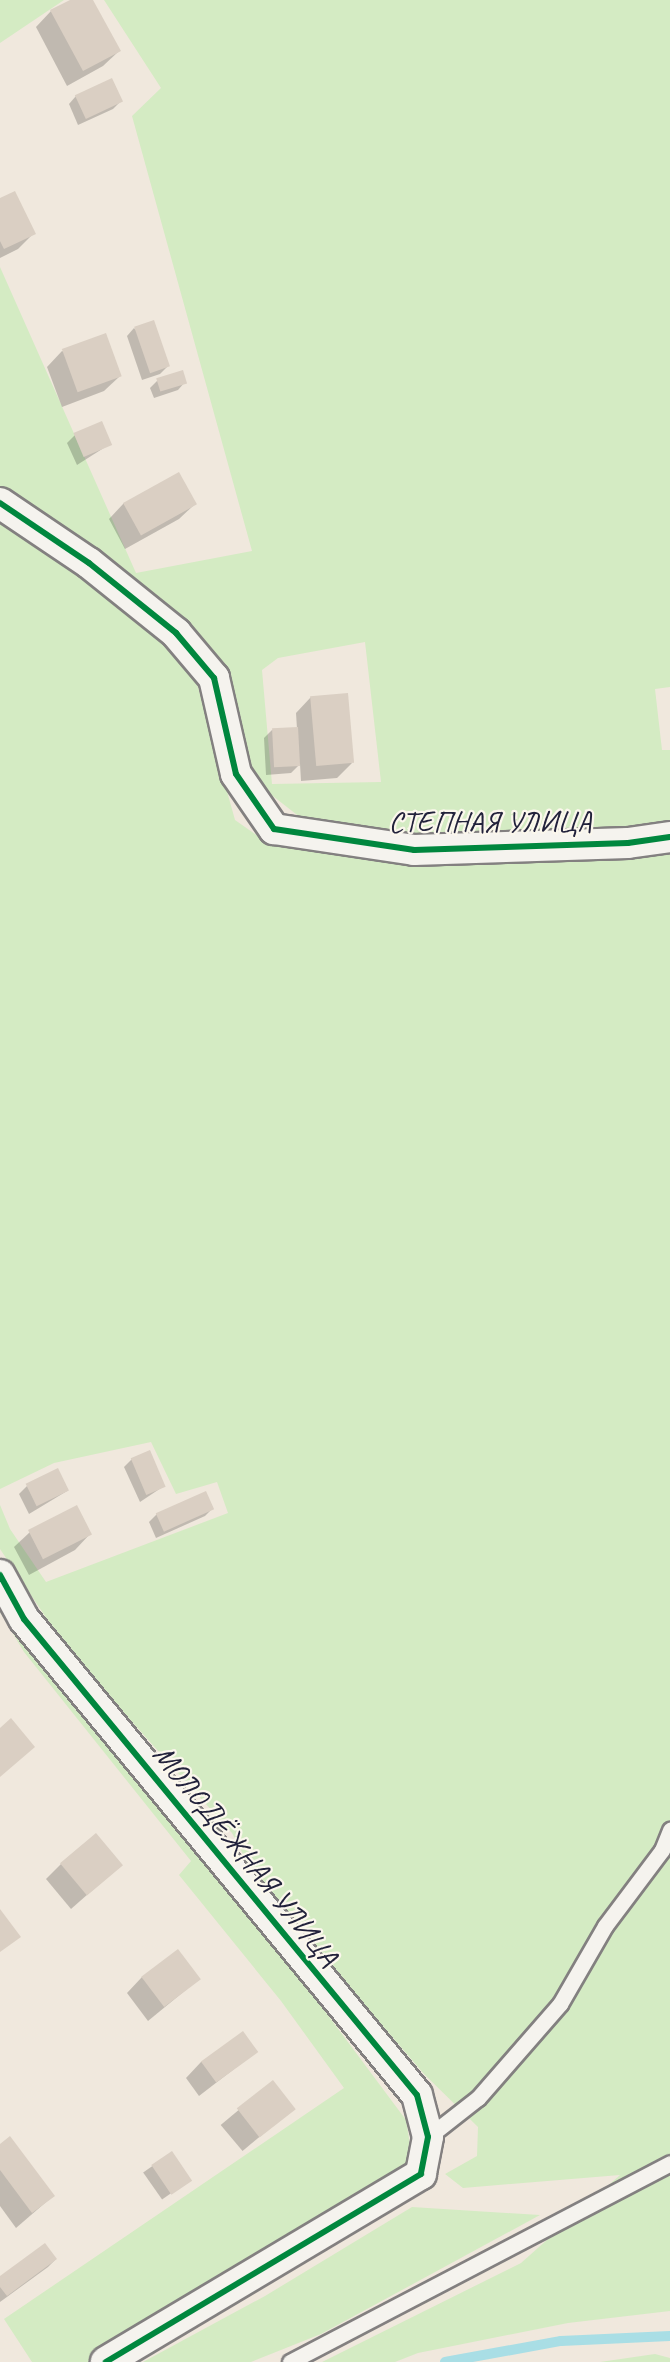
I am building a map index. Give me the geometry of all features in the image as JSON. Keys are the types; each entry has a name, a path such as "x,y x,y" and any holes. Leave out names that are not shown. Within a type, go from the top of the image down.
{"street":[{"name":"СТЕПНАЯ УЛИЦА","path":"0,503 89,563 176,633 214,678 236,774 274,829 414,850 628,843 670,837"},
{"name":"МОЛОДЁЖНАЯ УЛИЦА","path":"0,1575 24,1619 417,2095 428,2137"},
{"path":"106,2362 421,2174 428,2137"}],"lane":[{"path":"428,2137 478,2098 560,2004 605,1926 662,1850 670,1830"},
{"path":"290,2362 670,2163"}],"green space":[{"path":"0,0 64,0 0,43"},
{"path":"104,0 670,0 670,687 655,689 662,750 670,750 670,827 413,842 301,818 269,793 241,749 218,664 0,489 0,267 136,573 252,551 132,116 161,88","holes":["365,642 381,782 272,784 262,670 278,658"]},
{"path":"0,522 85,571 173,649 196,680 235,820 265,841 359,857 670,849 670,2311 568,2323 418,2353 395,2362 322,2362 521,2263 620,2175 463,2188 445,2174 477,2156 478,2127 424,2074 255,1877 232,1833 115,1703 47,1619 0,1549 0,1505 10,1529 46,1582 228,1513 217,1482 176,1494 151,1442 54,1463 0,1489"},
{"path":"0,1591 231,1885 406,2120 412,2156 403,2173 89,2362 32,2362 4,2319 344,2088 281,2001 179,1875 191,1861 24,1652 0,1612"},
{"path":"412,2207 540,2215 321,2334 251,2362 143,2362 265,2296"},
{"path":"655,2354 670,2358 670,2362 600,2362"}],"building":[{"path":"70,0 93,0 121,51 83,71 50,10"},
{"path":"112,78 123,102 86,119 75,95"},
{"path":"15,191 36,234 4,249 0,241 0,198"},
{"path":"154,320 170,366 150,373 134,327"},
{"path":"106,333 122,376 78,392 62,349"},
{"path":"183,370 187,383 160,392 156,378"},
{"path":"102,421 112,445 84,457 73,433"},
{"path":"179,472 197,504 141,535 123,503"},
{"path":"348,693 354,763 316,766 310,696"},
{"path":"298,727 300,766 274,767 272,728"},
{"path":"150,1450 166,1487 146,1495 131,1458"},
{"path":"58,1468 69,1490 37,1506 26,1484"},
{"path":"206,1491 214,1509 164,1532 156,1513"},
{"path":"77,1505 92,1534 43,1559 28,1530"},
{"path":"11,1718 35,1747 0,1777 0,1728"},
{"path":"96,1833 123,1865 87,1895 60,1863"},
{"path":"0,1909 21,1937 0,1952"},
{"path":"178,1949 201,1979 164,2007 141,1977"},
{"path":"243,2031 258,2052 216,2083 201,2062"},
{"path":"273,2080 296,2109 260,2137 237,2108"},
{"path":"10,2136 55,2196 32,2213 0,2170 0,2144"},
{"path":"172,2151 192,2181 171,2195 151,2165"},
{"path":"45,2243 57,2259 7,2296 0,2287 0,2276"}],"waterway":[{"path":"445,2362 561,2341 670,2336"}],"cycle path":[{"path":"0,503 89,563 176,633 214,678 236,774 274,829 414,850 628,843 670,837"},
{"path":"0,1575 24,1619 417,2095 428,2137 421,2174 106,2362"}]}
